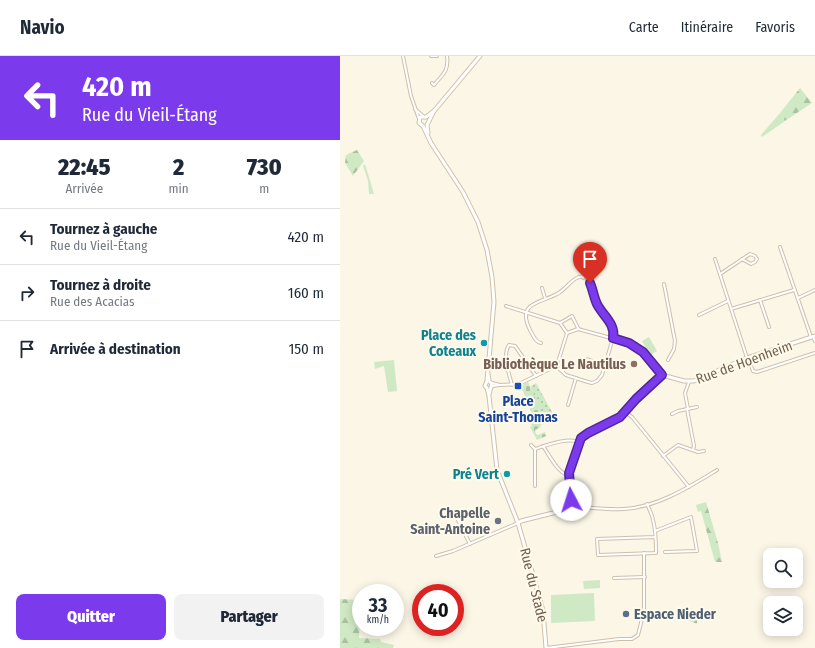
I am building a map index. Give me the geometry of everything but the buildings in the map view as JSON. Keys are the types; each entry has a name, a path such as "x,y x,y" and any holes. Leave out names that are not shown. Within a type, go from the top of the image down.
{"street":[{"path":"403,56 419,119 434,111"},
{"path":"431,56 437,56"},
{"path":"432,83 434,85 447,69 447,56"},
{"path":"428,137 428,123 434,111 480,56"},
{"path":"415,108 424,116 428,123"},
{"name":"Rue du Stade","path":"419,119 419,124 423,126 428,137 466,197 478,222 488,250 494,302 488,370 489,396 497,470 518,523 542,611 546,648"},
{"path":"423,126 428,123"},
{"path":"780,247 794,290 815,341"},
{"path":"720,274 742,260 752,254 757,259 751,264 742,260"},
{"path":"584,277 589,256"},
{"path":"715,259 753,371 757,372 815,353"},
{"path":"542,343 536,340 527,323 527,312 530,307 534,303 560,292 578,277 584,277 587,279 590,283 598,305 612,325 614,331 601,377 595,382 588,382 566,375 556,366"},
{"path":"664,284 675,342 674,349 668,360"},
{"path":"542,288 545,298"},
{"path":"731,309 794,290"},
{"path":"798,298 815,290"},
{"path":"760,300 768,327"},
{"path":"699,315 728,301"},
{"path":"506,306 560,323 567,333"},
{"path":"560,323 572,316 578,329"},
{"path":"567,333 578,329 629,343 643,352 662,375 618,418 586,434 579,442 570,469 569,476 571,500 569,506"},
{"path":"489,385 519,384 556,366 567,333"},
{"name":"Rue de Hoenheim","path":"662,375 689,382 699,380 748,358 813,337"},
{"path":"512,385 506,359 508,346 514,346 536,376"},
{"path":"586,359 605,365"},
{"path":"568,405 576,378"},
{"path":"689,382 685,393 694,446 693,450"},
{"path":"672,414 678,411 697,408"},
{"path":"625,412 632,417 689,487"},
{"path":"535,449 574,440 579,442"},
{"path":"530,445 535,449"},
{"path":"663,456 678,445 698,452 704,451"},
{"path":"543,446 559,470 569,476"},
{"path":"535,449 535,486"},
{"path":"436,556 470,544 521,521 561,511 569,506 624,509 647,504 689,487 717,470"},
{"path":"647,504 653,518 655,531 656,553 598,555 597,538 655,537"},
{"path":"655,531 691,517 697,551 665,552"},
{"path":"457,518 470,544"},
{"path":"546,648 635,638 638,636 644,610 644,553"},
{"path":"614,578 645,577"}],"green space":[{"path":"800,88 812,103 785,121 780,113"},
{"path":"780,113 785,121 762,137 761,135"},
{"path":"357,150 364,161 353,176 345,163 346,155"},
{"path":"365,164 374,194 369,194 368,181 363,166"},
{"path":"649,337 657,351 650,355 642,341"},
{"path":"394,360 397,391 388,392 384,366 375,369 374,362"},
{"path":"528,382 547,423 540,425 541,427 535,430 536,434 538,435 545,432 546,436 537,440 530,427 532,426 527,414 531,412 521,386"},
{"path":"536,383 556,419 547,423 530,387"},
{"path":"706,502 722,562 715,562 701,511 698,512 696,505"},
{"path":"600,580 600,588 584,589 583,581"},
{"path":"594,593 595,621 551,623 551,595"},
{"path":"340,599 352,600 352,636 359,636 359,638 380,639 381,642 394,645 393,648 340,648"},
{"path":"689,610 691,610 697,624 687,620"}],"place":[{"name":"Place des Coteaux","path":"484,343"},
{"name":"Bibliothèque Le Nautilus","path":"634,364"},
{"name":"Place Saint-Thomas","path":"518,386"},
{"name":"Pré Vert","path":"507,474"},
{"name":"Chapelle Saint-Antoine","path":"498,521"},
{"name":"Espace Nieder","path":"626,614"}],"route":[{"path":"571,500 569,473 581,438 620,417 636,399 662,375 638,348 629,343 613,338 614,331 612,325 598,305 590,283"}]}
